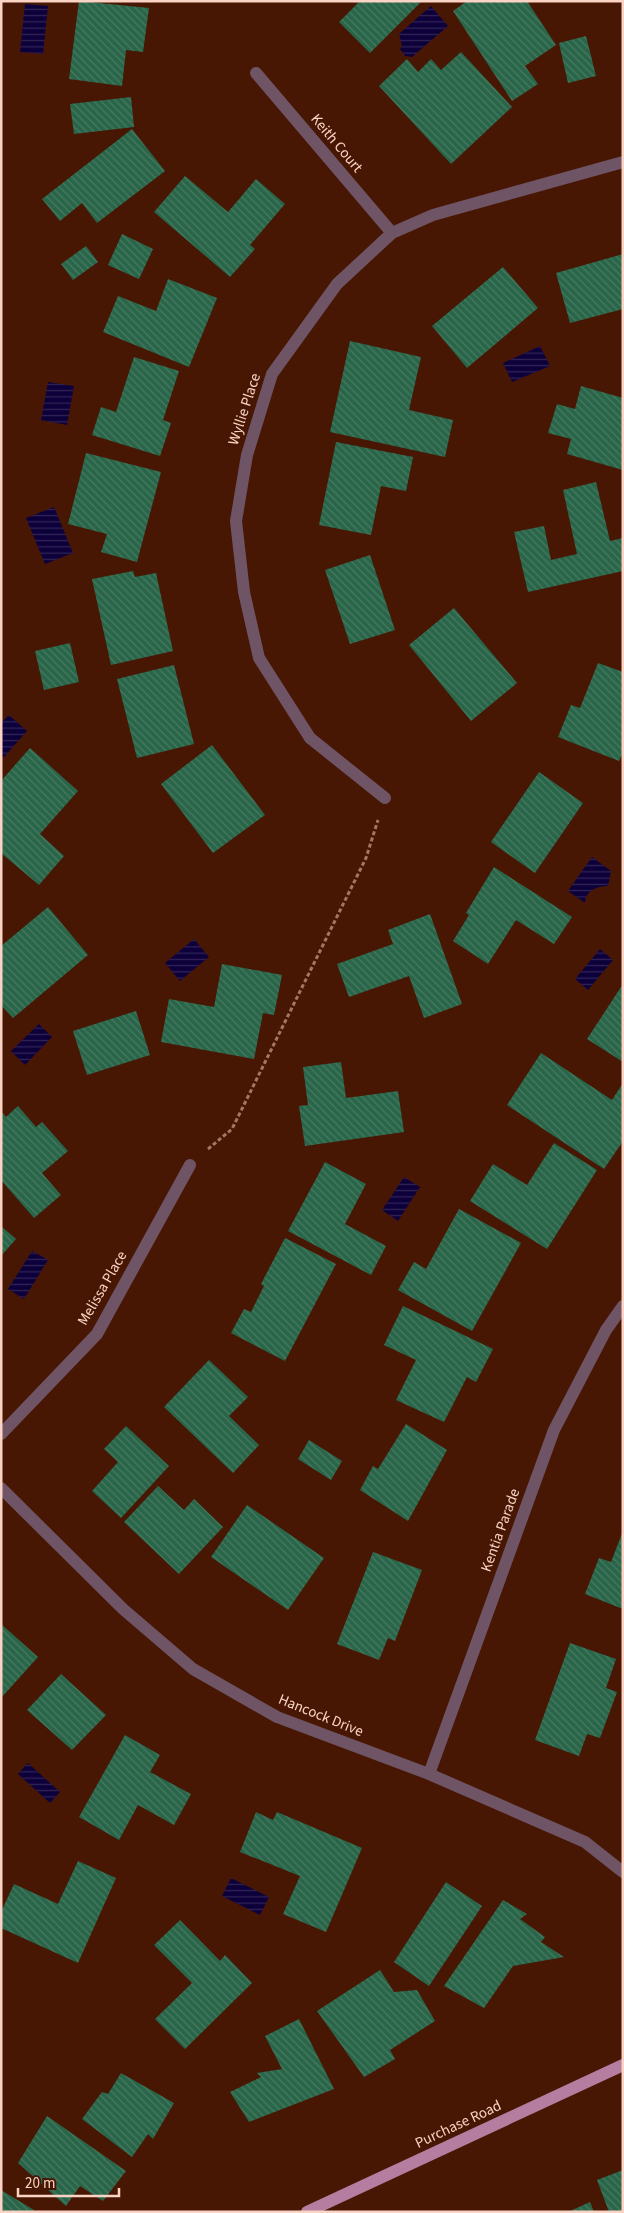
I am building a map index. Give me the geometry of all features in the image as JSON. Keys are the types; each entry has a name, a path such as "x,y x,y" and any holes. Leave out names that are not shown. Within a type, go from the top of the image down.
{"main road":[{"name":"Purchase Road","path":"307,2212 623,2065"}],"street":[{"name":"Keith Court","path":"256,73 392,234"},
{"name":"Wyllie Place","path":"385,798 310,738 259,658 244,592 236,521 247,455 272,374 338,284 392,234 433,215 623,162"},
{"name":"Melissa Place","path":"1,1434 97,1334 190,1165"},
{"name":"Kentia Parade","path":"429,1774 554,1430 606,1330 623,1306"},
{"name":"Hancock Drive","path":"1,1488 123,1609 192,1669 277,1717 429,1774 585,1842 623,1872"}],"path":[{"path":"190,1165 232,1129 366,858 385,798"}],"shaded area":[{"path":"25,4 48,6 43,54 20,52"},
{"path":"431,6 448,26 412,57 405,56 400,49 402,46 399,34"},
{"path":"540,346 550,366 512,382 503,363"},
{"path":"48,382 74,386 67,425 41,420"},
{"path":"54,507 73,553 45,564 26,518"},
{"path":"9,715 27,731 4,757 1,755 1,723"},
{"path":"592,857 611,871 608,886 589,892 585,903 568,891"},
{"path":"194,939 209,957 180,981 165,963"},
{"path":"600,949 613,960 588,990 575,979"},
{"path":"39,1024 52,1037 25,1065 11,1051"},
{"path":"404,1177 420,1187 398,1221 382,1210"},
{"path":"32,1251 48,1260 24,1299 8,1289"},
{"path":"28,1763 60,1792 50,1803 18,1774"},
{"path":"231,1878 269,1897 260,1915 222,1896"}],"building":[{"path":"79,1 149,8 143,52 126,50 122,86 69,79"},
{"path":"358,1 422,1 370,53 339,22"},
{"path":"467,1 527,1 556,45 525,66 538,84 512,101 453,11"},
{"path":"586,36 596,76 568,83 559,43"},
{"path":"461,52 512,107 451,164 379,86 407,59 418,72 431,59 441,70"},
{"path":"131,97 134,127 74,134 70,104"},
{"path":"132,129 165,171 97,223 82,203 60,221 42,199"},
{"path":"185,176 228,212 256,179 285,204 250,245 255,249 230,277 154,212"},
{"path":"122,234 153,249 139,279 108,265"},
{"path":"86,246 98,262 73,280 61,264"},
{"path":"623,254 623,309 570,323 556,273"},
{"path":"503,267 538,308 467,368 432,326"},
{"path":"168,279 217,298 189,367 103,332 118,296 156,311"},
{"path":"350,341 421,357 409,410 453,420 445,457 330,432"},
{"path":"134,357 179,371 163,420 171,423 160,456 92,435 101,407 116,412"},
{"path":"581,386 623,398 623,470 567,454 571,439 548,433 557,404 575,409"},
{"path":"336,442 413,457 406,491 381,486 371,535 319,525"},
{"path":"86,453 161,472 137,562 101,552 107,534 68,524"},
{"path":"596,482 610,541 623,538 623,571 528,592 514,532 544,526 551,560 577,554 563,490"},
{"path":"370,555 395,630 350,644 325,570"},
{"path":"133,571 135,577 156,573 173,651 111,665 92,579"},
{"path":"454,608 517,683 471,721 409,645"},
{"path":"70,643 79,682 44,690 35,651"},
{"path":"598,663 623,672 623,752 619,761 558,737 571,705 580,708"},
{"path":"174,665 194,744 137,758 117,679"},
{"path":"212,745 265,815 213,853 161,784"},
{"path":"30,748 78,791 40,834 64,856 39,885 1,853 1,781"},
{"path":"539,772 583,803 535,873 491,842"},
{"path":"494,867 572,917 554,944 516,920 488,964 453,941 469,915 466,913"},
{"path":"48,907 88,955 13,1018 1,1005 1,946"},
{"path":"430,914 462,1004 424,1018 409,976 349,997 337,964 393,944 388,930"},
{"path":"222,964 282,975 274,1015 263,1013 254,1059 161,1042 169,999 214,1007"},
{"path":"623,984 623,1062 587,1039"},
{"path":"136,1011 150,1055 87,1075 73,1031"},
{"path":"541,1053 612,1100 623,1083 623,1141 604,1169 507,1105"},
{"path":"341,1062 346,1098 398,1091 404,1132 305,1146 299,1106 308,1105 303,1067"},
{"path":"18,1106 36,1127 42,1122 68,1151 42,1173 61,1195 34,1218 1,1180 1,1111 6,1117"},
{"path":"554,1143 597,1170 547,1249 470,1201 493,1164 527,1185"},
{"path":"325,1162 366,1184 345,1224 386,1246 371,1275 288,1231"},
{"path":"459,1209 521,1243 472,1331 398,1290 414,1262 426,1269"},
{"path":"1,1226 16,1239 1,1256"},
{"path":"285,1238 336,1264 285,1361 231,1333 244,1309 251,1312 264,1286 261,1284"},
{"path":"403,1306 493,1349 476,1382 467,1377 444,1422 396,1400 416,1360 384,1345"},
{"path":"209,1360 248,1397 229,1416 259,1445 233,1473 164,1407"},
{"path":"406,1424 447,1450 408,1521 360,1490 373,1466 378,1469"},
{"path":"126,1426 169,1466 121,1518 92,1491 118,1462 104,1449"},
{"path":"309,1440 342,1461 331,1480 298,1459"},
{"path":"158,1486 184,1510 194,1499 223,1527 179,1574 124,1522"},
{"path":"247,1505 324,1558 288,1610 211,1557"},
{"path":"623,1531 623,1609 585,1594 599,1558 611,1562"},
{"path":"373,1552 422,1570 395,1641 388,1638 379,1660 337,1644"},
{"path":"1,1624 38,1657 1,1698"},
{"path":"570,1643 616,1659 606,1688 617,1692 600,1738 587,1734 579,1756 535,1740"},
{"path":"61,1674 106,1715 72,1750 27,1710"},
{"path":"125,1735 160,1755 150,1772 191,1794 174,1825 138,1805 119,1840 79,1817"},
{"path":"256,1812 273,1820 277,1812 362,1848 326,1932 283,1914 300,1876 240,1852"},
{"path":"78,1861 116,1878 78,1963 1,1928 1,1912 14,1884 58,1904"},
{"path":"446,1882 482,1906 429,1986 394,1962"},
{"path":"503,1900 527,1914 520,1919 545,1937 541,1942 564,1957 513,1966 484,2008 444,1986"},
{"path":"180,1920 220,1961 225,1955 252,1983 185,2049 155,2019 192,1983 154,1945"},
{"path":"380,1970 394,1992 417,1990 435,2021 390,2050 395,2059 364,2077 317,2011"},
{"path":"299,2019 334,2089 249,2122 230,2092 261,2077 257,2073 282,2069 265,2036"},
{"path":"121,2073 174,2103 153,2139 148,2134 132,2157 82,2119 102,2092 108,2094"},
{"path":"47,2116 126,2171 103,2201 80,2186 66,2206 18,2163"},
{"path":"623,2170 623,2212 609,2212 597,2180"},
{"path":"1,2190 34,2210 33,2212 1,2212"},
{"path":"590,2202 594,2212 568,2212"}]}
